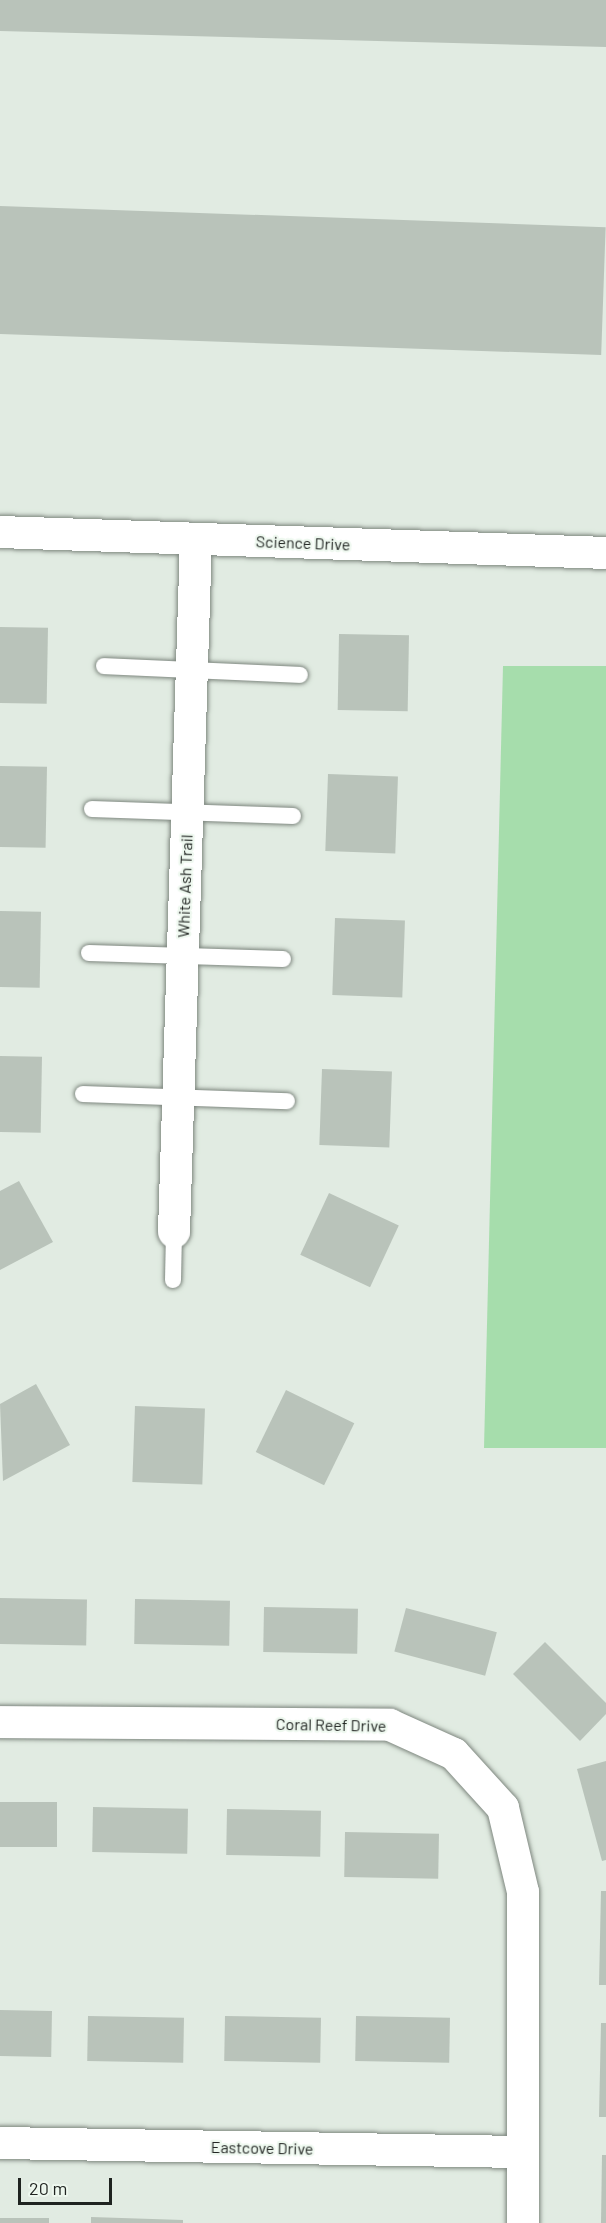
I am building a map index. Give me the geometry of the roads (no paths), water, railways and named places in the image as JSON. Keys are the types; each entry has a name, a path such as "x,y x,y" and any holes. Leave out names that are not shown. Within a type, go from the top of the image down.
{"street":[{"name":"Science Drive","path":"0,532 606,553"},
{"name":"White Ash Trail","path":"174,1232 196,539"},
{"name":"Coral Reef Drive","path":"0,1722 390,1725 454,1755 503,1808 523,1892 523,2223"},
{"name":"Eastcove Drive","path":"0,2143 523,2152"}],"lane":[{"path":"104,666 192,673 300,675"},
{"path":"92,809 293,816"},
{"path":"89,953 284,959"},
{"path":"83,1094 287,1101"},
{"path":"174,1232 174,1280"}]}
